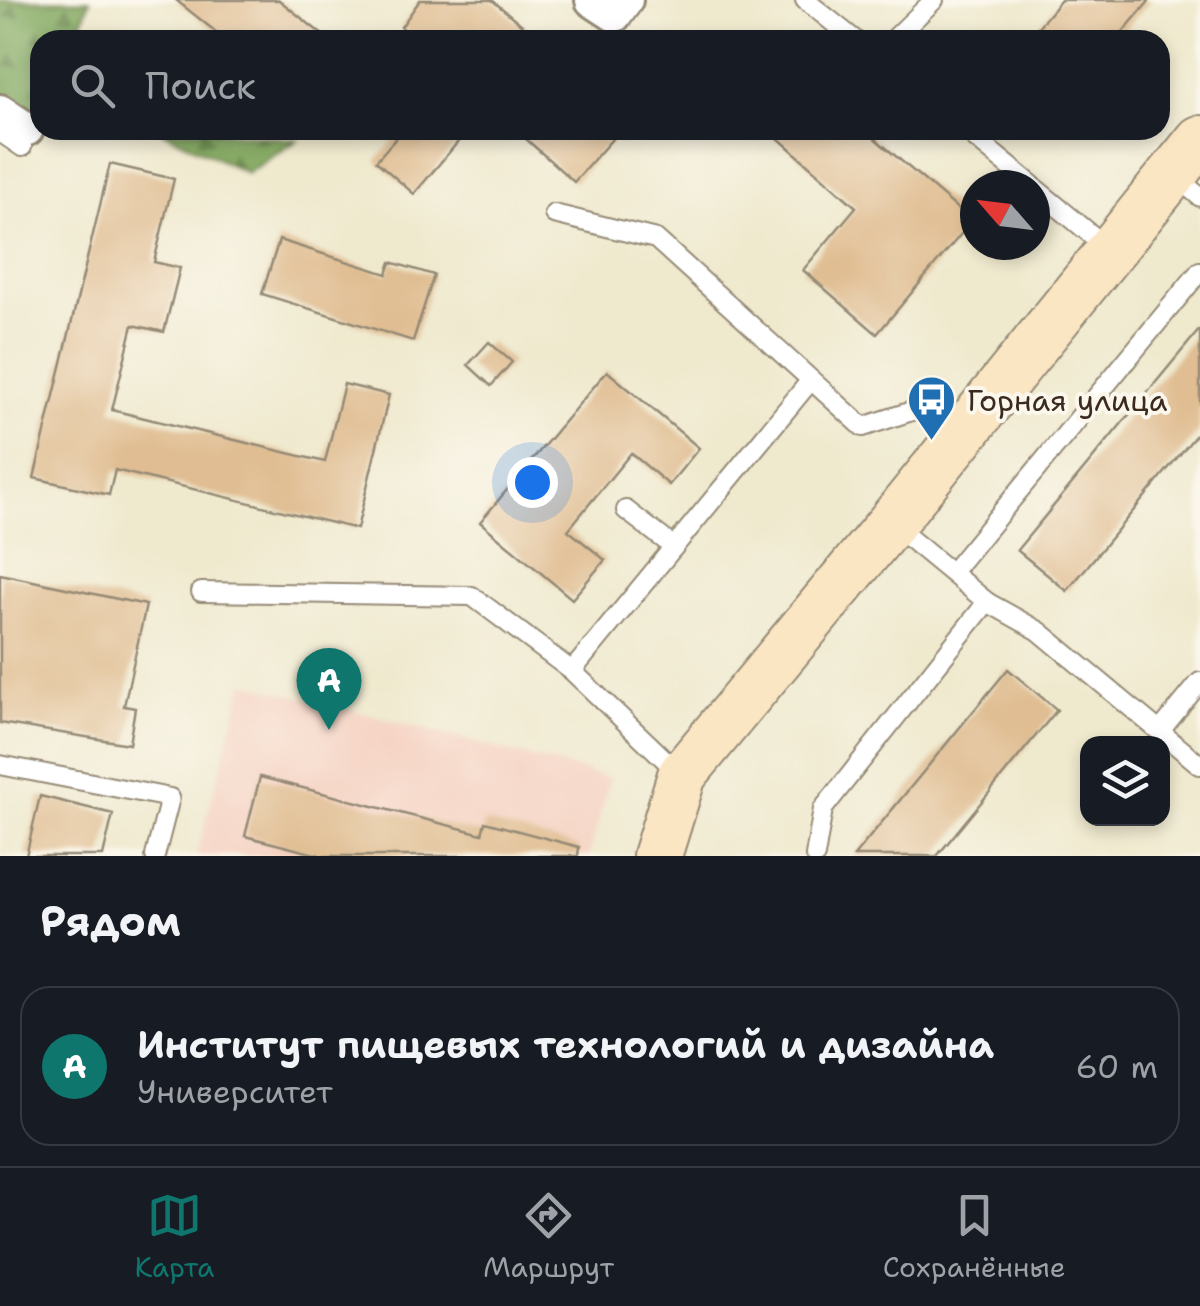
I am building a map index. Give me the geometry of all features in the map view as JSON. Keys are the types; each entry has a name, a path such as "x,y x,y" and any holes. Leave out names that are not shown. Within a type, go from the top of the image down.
{"main road":[{"path":"657,856 682,776 1111,250 1191,170"}],"street":[{"path":"592,0 615,15 626,0"}],"lane":[{"path":"805,0 842,30"},
{"path":"903,30 934,0"},
{"path":"977,140 1014,170"},
{"path":"1050,199 1111,250"},
{"path":"554,214 656,238 863,427 924,407 959,438"},
{"path":"952,572 1200,271"},
{"path":"572,671 811,380"},
{"path":"626,510 674,547"},
{"path":"891,523 987,602 1038,631 1200,765"},
{"path":"201,592 472,596 572,671 682,776"},
{"path":"815,856 823,809 987,602"},
{"path":"1160,731 1200,682"},
{"path":"0,765 170,798 155,856"}],"shaded area":[{"path":"244,682 610,778 589,856 196,856"}],"green space":[{"path":"0,0 90,0 79,30 30,30 30,122 11,129 0,121"},
{"path":"180,140 297,140 247,173"}],"building":[{"path":"176,0 279,0 316,30 214,30"},
{"path":"420,0 492,0 528,30 404,30 401,27"},
{"path":"1061,0 1150,0 1124,30 1036,30"},
{"path":"394,140 460,140 414,194 376,161"},
{"path":"527,140 611,140 574,182"},
{"path":"780,140 877,140 960,211 960,235 877,334 803,270 856,207"},
{"path":"110,164 174,179 154,262 180,268 164,332 133,325 112,410 325,462 344,384 389,395 357,529 115,470 109,495 34,478"},
{"path":"279,240 387,274 391,262 434,275 413,341 262,294"},
{"path":"1200,329 1200,430 1067,591 1017,550"},
{"path":"489,342 512,362 491,386 468,365"},
{"path":"607,371 699,448 669,485 631,453 568,530 605,560 572,599 480,522"},
{"path":"0,574 146,605 124,706 135,708 129,744 0,723"},
{"path":"1008,669 1057,710 937,856 854,856"},
{"path":"260,777 482,834 485,822 579,847 578,856 323,856 245,836"},
{"path":"40,796 113,814 103,856 26,856"}],"place":[{"name":"Горная улица","path":"932,442"},
{"name":"Институт пищевых технологий и дизайна","path":"329,730"}]}
